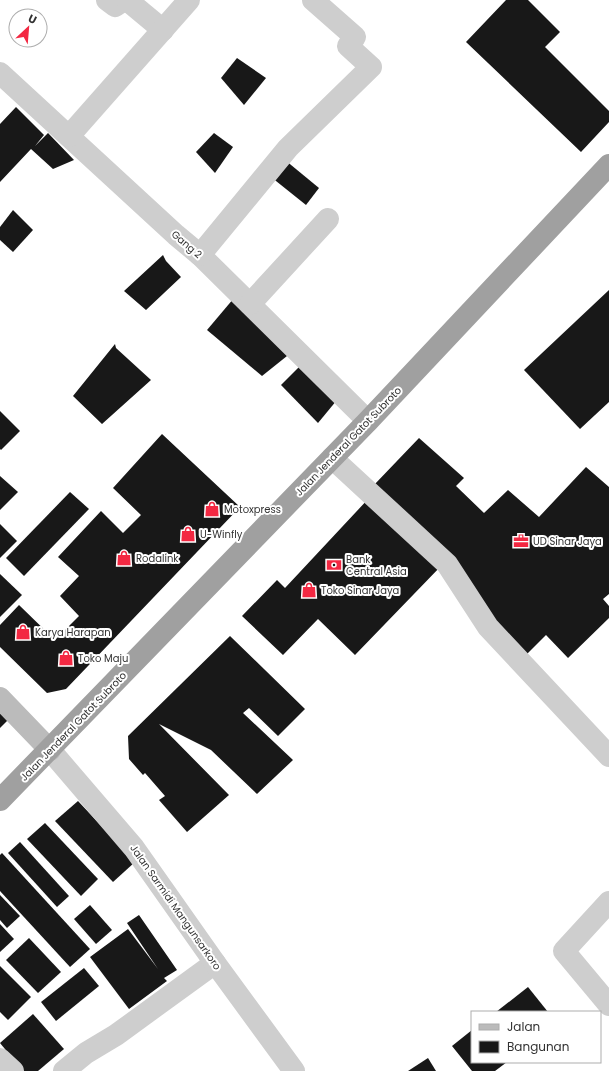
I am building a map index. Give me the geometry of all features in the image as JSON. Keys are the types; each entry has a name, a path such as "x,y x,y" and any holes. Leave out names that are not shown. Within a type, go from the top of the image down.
{"highway":[{"name":"Jalan Jenderal Gatot Subroto","path":"0,800 368,421 609,165"}],"main road":[{"path":"0,698 50,750"}],"street":[{"path":"107,0 115,6 124,0"},
{"path":"127,0 163,30"},
{"path":"69,136 190,0"},
{"path":"200,255 288,148 372,67 348,46 356,37 313,0"},
{"name":"Gang 2","path":"0,73 176,235 200,255 368,421"},
{"path":"250,304 328,219"},
{"path":"332,458 447,564 481,619 609,756"},
{"name":"Jalan Sarmidi Mangunsarkoro","path":"50,750 134,848 215,963 294,1071"},
{"path":"609,902 564,952 609,1005"},
{"path":"64,1071 86,1053 116,1035 215,963"},
{"path":"0,1059 13,1071"}],"building":[{"path":"506,0 528,0 560,32 545,47 609,111 609,122 581,152 466,42"},
{"path":"237,58 266,78 244,105 221,78"},
{"path":"16,107 44,135 35,146 48,133 74,160 53,169 31,149 0,182 0,124"},
{"path":"214,133 233,147 215,173 196,152"},
{"path":"285,160 319,188 306,205 271,177"},
{"path":"13,210 33,230 13,252 0,240 0,227"},
{"path":"163,255 166,261 181,277 146,310 124,291"},
{"path":"609,290 609,402 580,429 524,370"},
{"path":"234,298 292,352 262,376 207,330"},
{"path":"115,344 116,348 151,380 102,424 73,396"},
{"path":"301,365 337,400 318,423 281,385"},
{"path":"0,411 20,431 1,450 0,449"},
{"path":"162,434 240,507 66,689 47,693 0,647 0,625 19,605 55,640 79,616 60,596 79,576 58,557 101,511 123,533 141,515 113,488"},
{"name":"UD Sinar Jaya","path":"419,438 464,478 456,486 484,513 508,490 539,517 586,467 609,487 609,594 603,599 609,606 609,618 568,658 546,635 526,655 374,485"},
{"path":"0,476 18,492 0,510"},
{"path":"70,492 89,509 24,576 6,558"},
{"path":"370,497 442,565 355,655 318,619 283,655 242,616 277,580 285,588"},
{"path":"0,524 17,541 0,558"},
{"path":"0,574 22,595 0,617"},
{"path":"230,636 305,709 278,736 249,708 243,713 293,760 257,794 211,750 159,724 229,795 187,832 159,800 165,796 145,773 143,775 129,759 128,736"},
{"path":"0,707 11,717 0,728"},
{"path":"78,801 135,862 113,882 55,821"},
{"path":"45,823 98,879 81,896 27,839"},
{"path":"20,842 69,896 57,907 8,853"},
{"path":"2,853 90,949 70,967 0,891 0,855"},
{"path":"0,895 20,916 7,928 0,920"},
{"path":"90,905 112,930 96,944 74,919"},
{"path":"139,915 177,970 164,978 167,981 129,1009 90,957 128,929 158,969 127,923"},
{"path":"0,924 14,939 0,952"},
{"path":"29,938 61,972 38,993 6,960"},
{"path":"0,966 31,997 8,1020 0,1012"},
{"path":"84,968 99,986 56,1021 41,1002"},
{"path":"528,987 547,1011 497,1011"},
{"path":"33,1014 64,1049 38,1071 23,1071 0,1043"},
{"path":"471,1031 471,1063 506,1063 495,1071 472,1071 452,1046"},
{"path":"428,1058 436,1071 408,1071"}],"place":[{"name":"Motoxpress","path":"212,509"},
{"name":"U-Winfly","path":"188,534"},
{"name":"UD Sinar Jaya","path":"521,541"},
{"name":"Rodalink","path":"124,558"},
{"name":"Bank Central Asia","path":"334,565"},
{"name":"Toko Sinar Jaya","path":"309,590"},
{"name":"Karya Harapan","path":"23,632"},
{"name":"Toko Maju","path":"66,658"}]}
